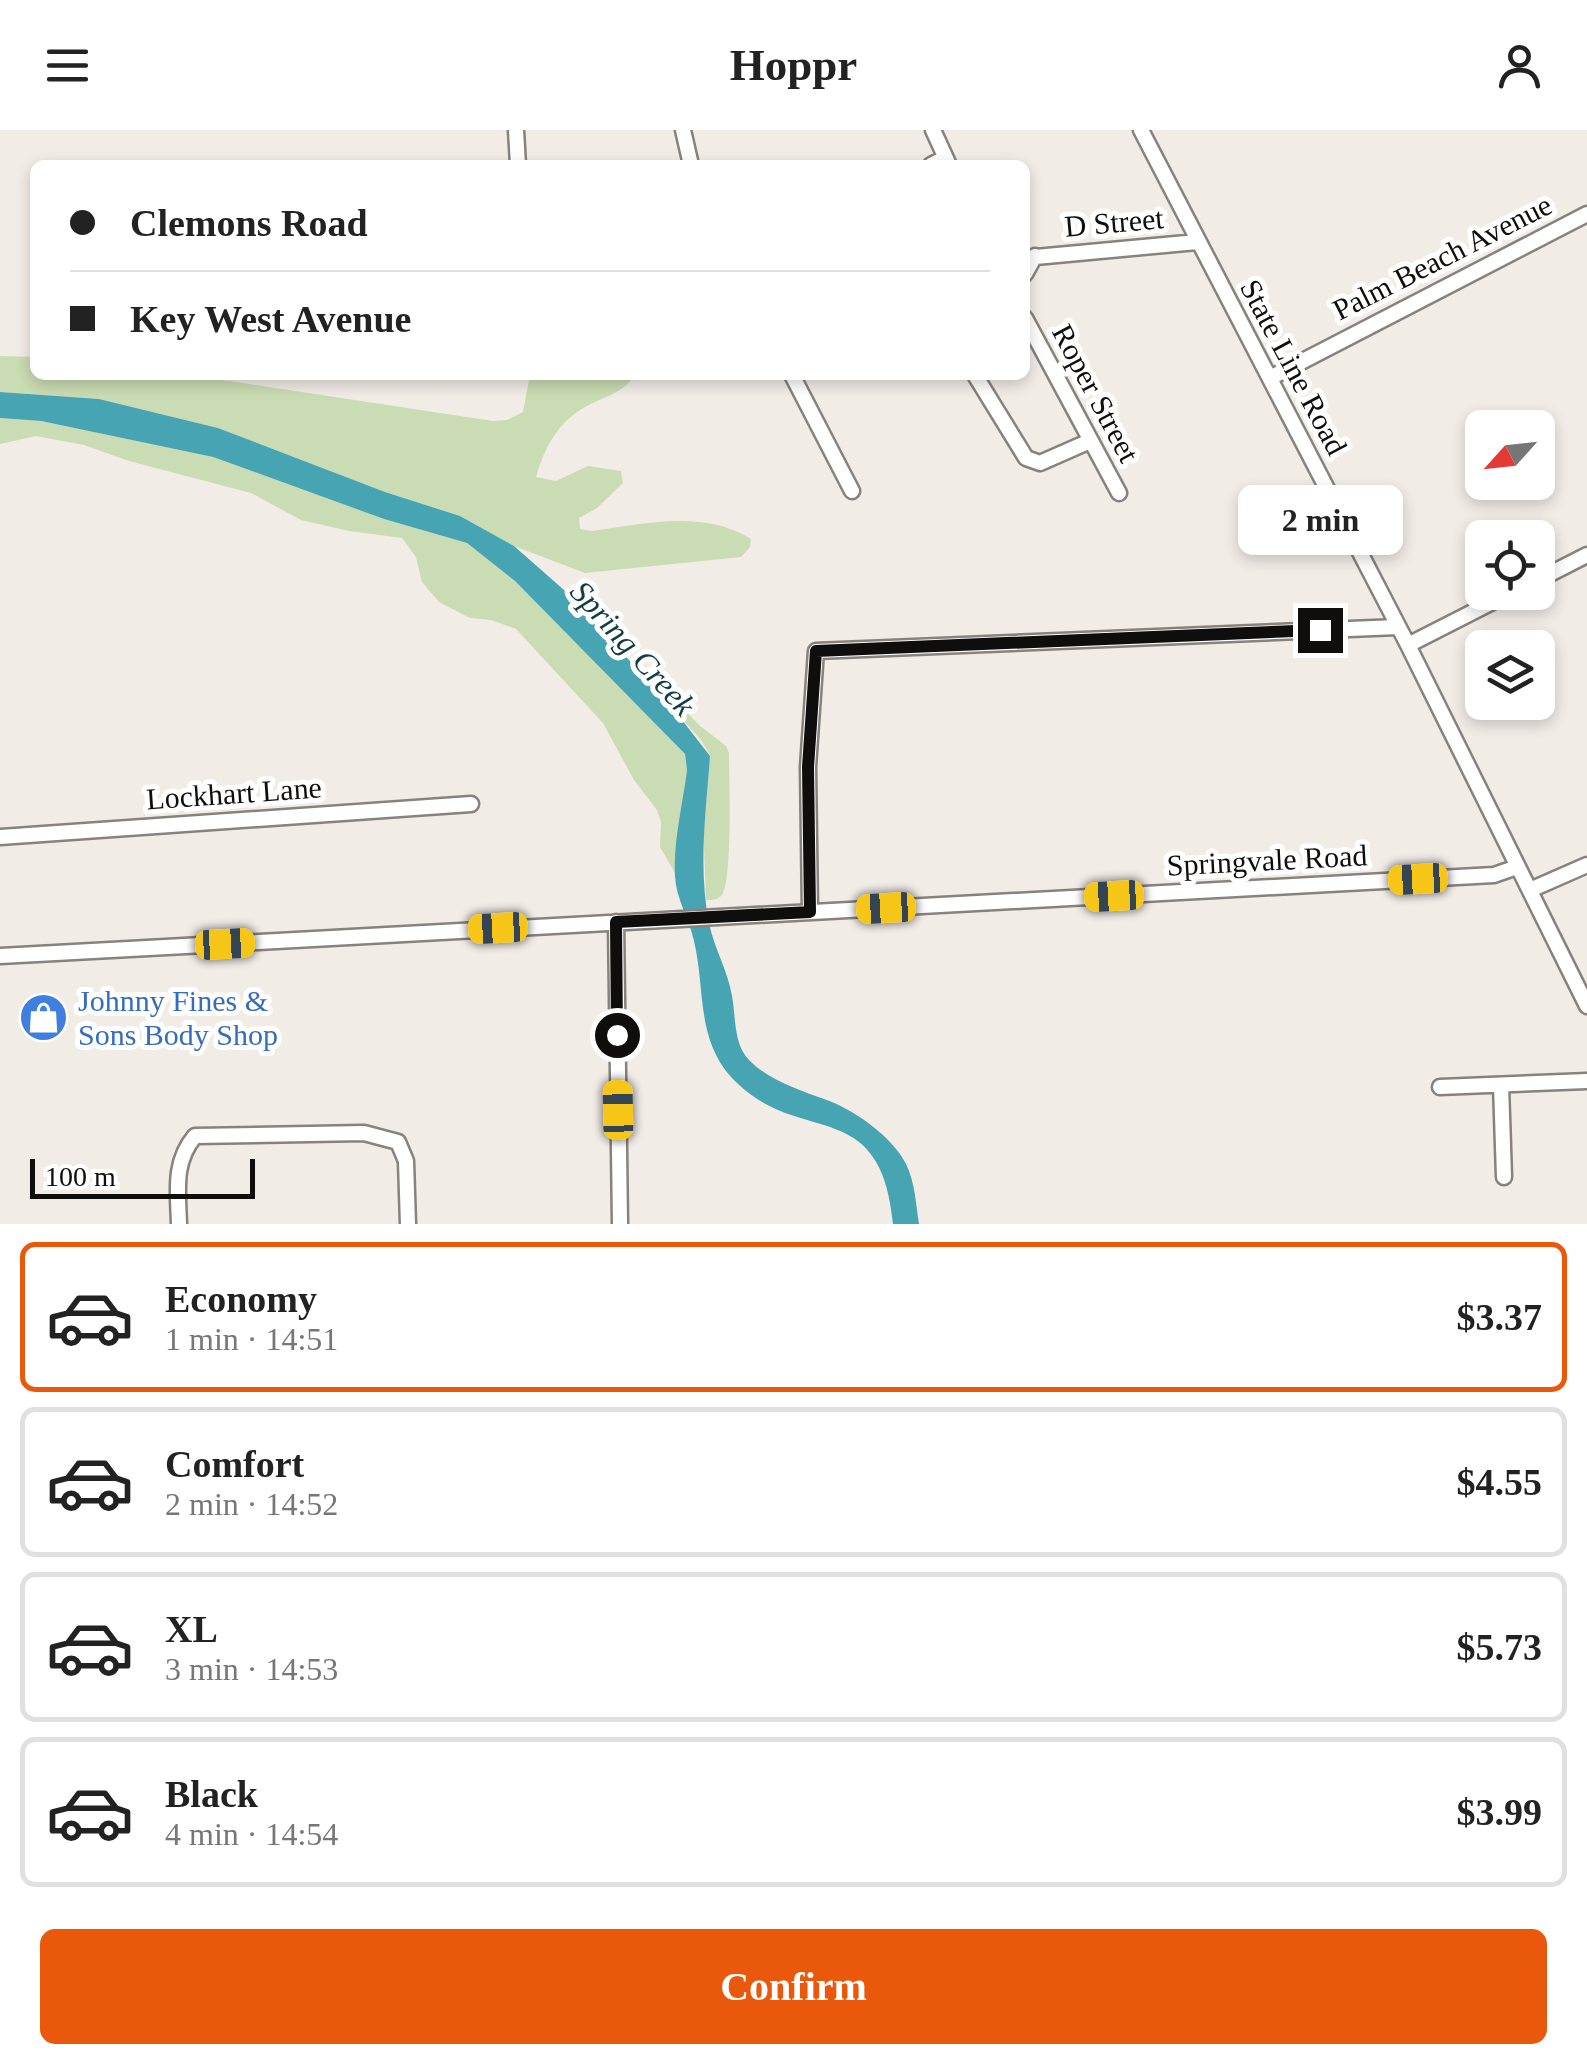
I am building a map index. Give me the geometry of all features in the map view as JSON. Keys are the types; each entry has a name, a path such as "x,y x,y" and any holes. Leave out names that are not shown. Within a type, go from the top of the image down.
{"street":[{"path":"516,130 518,160"},
{"path":"683,130 690,160"},
{"path":"933,130 941,160"},
{"name":"State Line Road","path":"1141,130 1408,646 1587,1006"},
{"name":"Palm Beach Avenue","path":"1270,378 1587,214"},
{"name":"D Street","path":"1030,257 1197,242"},
{"name":"Roper Street","path":"1030,327 1119,494"},
{"path":"795,380 852,490"},
{"path":"978,380 1026,458 1040,462 1090,441"},
{"path":"1555,571 1587,555"},
{"path":"1408,646 1477,610"},
{"path":"810,912 808,767 816,651 1398,627"},
{"name":"Lockhart Lane","path":"0,837 471,804"},
{"path":"1530,890 1587,864"},
{"name":"Springvale Road","path":"0,956 1494,875 1517,868"},
{"path":"616,922 620,1224"},
{"path":"1440,1086 1587,1081"},
{"path":"1501,1085 1504,1177"},
{"path":"179,1224 181,1152 195,1136 364,1133 398,1142 406,1161 408,1224"}],"green space":[{"path":"0,356 30,357 30,380 223,380 493,421 507,420 523,412 529,380 631,380 564,423 550,442 536,477 556,481 588,466 621,471 623,483 597,508 579,518 580,529 693,521 732,530 751,539 750,547 741,557 585,573 514,546 460,516 385,492 218,428 99,399 0,392"},
{"path":"0,418 41,421 213,457 384,519 467,543 515,581 685,754 687,770 675,873 660,847 661,822 657,810 634,780 603,723 516,629 470,618 439,602 422,582 416,557 402,538 301,520 251,493 84,445 36,436 0,444"},
{"path":"654,679 729,753 727,872 725,888 716,899 706,900 703,818 710,755 649,682"}],"water":[{"path":"0,392 99,399 218,428 385,492 460,516 514,546 564,590 668,702 710,756 704,839 706,902 711,932 730,987 738,1039 745,1054 775,1079 847,1109 882,1134 909,1171 919,1224 893,1224 886,1183 873,1156 856,1139 762,1102 724,1068 708,1034 694,941 676,884 675,850 687,770 685,754 515,581 467,543 384,519 213,457 41,421 0,418"}],"place":[{"name":"Johnny Fines & Sons Body Shop","path":"43,1017"}],"route":[{"path":"617,1035 616,922 810,912 808,767 816,651 1320,630"}],"water label":[{"name":"Spring Creek","path":"633,648"}]}
